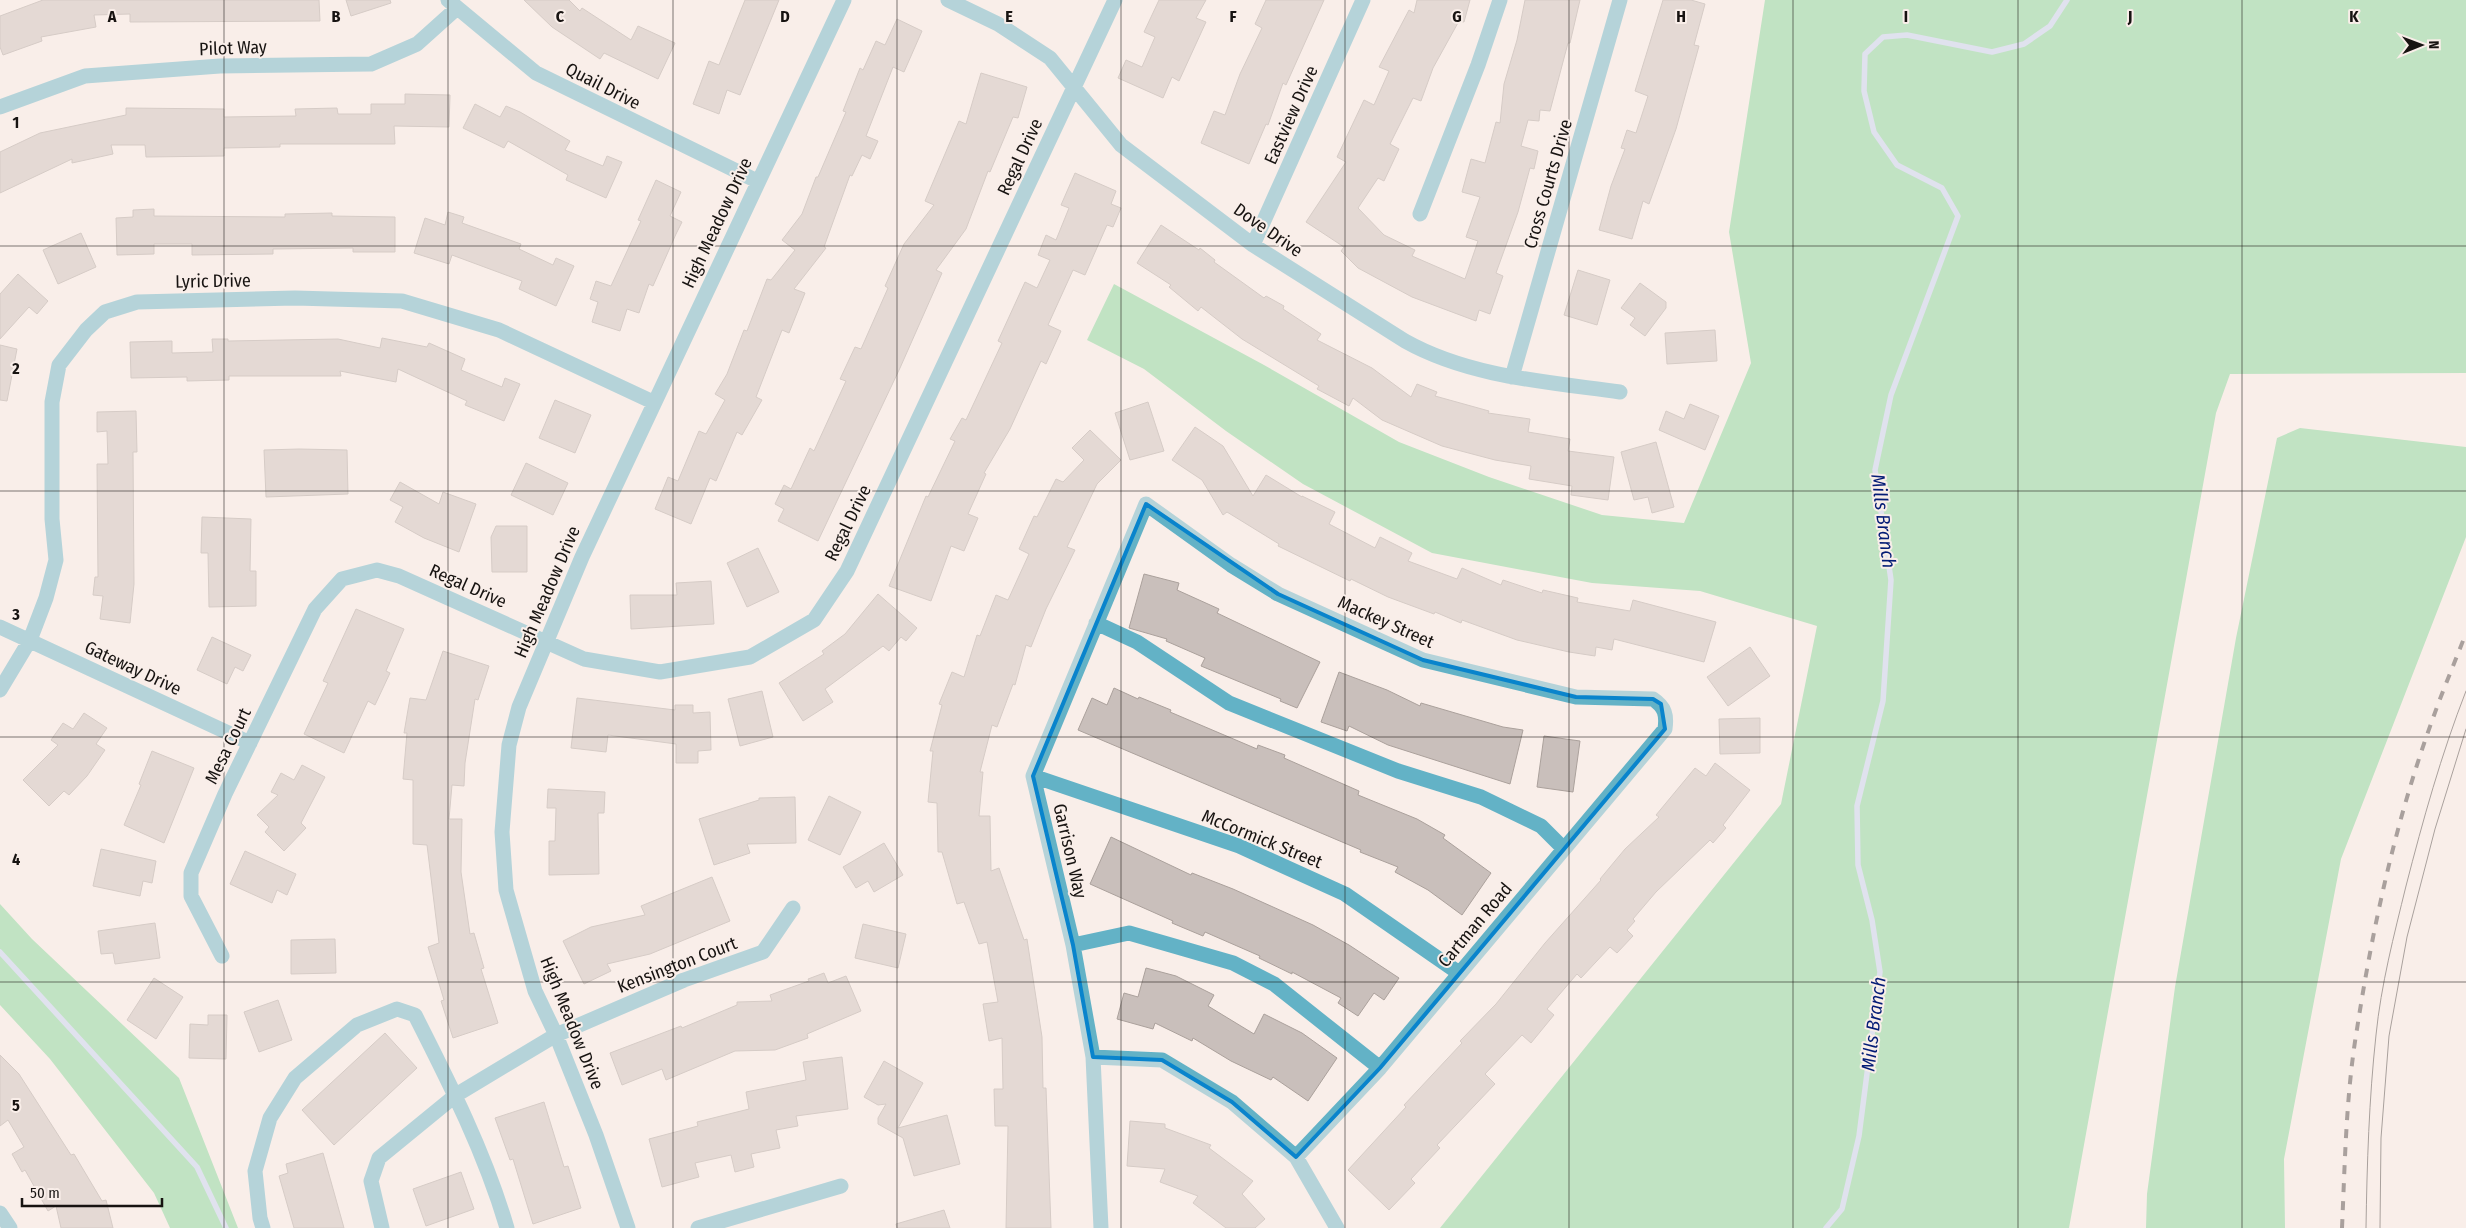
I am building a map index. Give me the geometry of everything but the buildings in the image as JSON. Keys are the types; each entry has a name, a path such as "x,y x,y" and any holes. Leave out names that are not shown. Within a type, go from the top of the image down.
{"street":[{"name":"High Meadow Drive","path":"628,1228 596,1136 556,1035 535,991 506,890 502,832 508,745 519,707 582,557 653,402 844,0"},
{"name":"Dove Drive","path":"948,0 998,24 1050,58 1121,145 1252,245 1427,354 1512,378 1620,392"},
{"name":"Regal Drive","path":"360,574 377,570 399,576 584,658 660,672 750,657 814,620 847,571 1115,0"},
{"name":"Eastview Drive","path":"1252,245 1363,0"},
{"path":"1420,214 1474,75 1500,0"},
{"name":"Cross Courts Drive","path":"1512,378 1620,0"},
{"name":"Quail Drive","path":"452,4 536,73 758,181"},
{"name":"Pilot Way","path":"0,107 85,76 220,66 371,64 417,44 452,4"},
{"name":"Lyric Drive","path":"0,690 30,640 46,598 56,560 52,520 52,402 58,365 86,330 105,312 137,302 295,298 402,301 499,330 653,402"},
{"name":"Mackey Street","path":"1096,623 1146,504 1231,565 1278,594 1423,660 1576,697 1653,699 1661,704 1665,710"},
{"name":"Mesa Court","path":"222,956 191,896 191,873 250,743 315,608 342,579 360,574"},
{"path":"1033,776 1096,623 1137,642 1229,703 1398,771 1481,797 1541,826 1564,849"},
{"name":"Gateway Drive","path":"0,628 30,640 250,743"},
{"name":"Cartman Road","path":"1296,1157 1380,1068 1665,729 1665,710"},
{"name":"Garrison Way","path":"1033,776 1073,945 1093,1057 1101,1228"},
{"name":"McCormick Street","path":"1033,776 1239,846 1345,894 1459,973"},
{"name":"Kensington Court","path":"382,1228 370,1181 378,1158 456,1094 556,1035 684,980 764,952 793,908"},
{"path":"1073,945 1128,933 1233,963 1274,984 1380,1068"},
{"path":"263,1228 260,1218 255,1171 270,1118 295,1078 357,1025 397,1009 415,1015 456,1094 499,1202 507,1228"},
{"path":"1093,1057 1162,1060 1232,1102 1296,1157 1337,1228"},
{"path":"698,1228 842,1186"},
{"path":"0,1213 10,1228"}],"highlighted area":[{"path":"1146,504 1278,594 1423,660 1576,697 1653,699 1661,704 1665,729 1380,1068 1296,1157 1232,1102 1162,1060 1093,1057 1073,945 1033,776"}],"green space":[{"path":"1765,0 2466,0 2466,373 2230,374 2216,413 2069,1228 1440,1228 1781,804 1817,626 1700,591 1592,583 1432,553 1303,484 1226,431 1144,369 1087,340 1114,284 1264,365 1399,442 1489,477 1602,515 1684,523 1751,363 1729,232"},
{"path":"2300,428 2466,447 2466,537 2341,859 2284,1159 2285,1228 2146,1228 2147,1194 2175,987 2236,638 2277,438"},
{"path":"0,904 32,939 179,1078 238,1228 170,1228 154,1193 50,1059 0,1005"}],"waterway":[{"name":"Mills Branch","path":"1826,1228 1842,1209 1859,1136 1880,972 1872,920 1858,865 1857,806 1883,701 1891,580 1875,470 1891,395 1958,216 1942,188 1897,165 1874,132 1864,91 1865,54 1883,37 1907,35 1992,52 2024,44 2050,26 2067,0"},
{"path":"0,952 197,1167 226,1228"}],"tram line":[{"path":"2366,1228 2372,1083 2378,1016 2393,941 2426,812 2448,739 2466,691"},
{"path":"2380,1228 2381,1138 2389,1036 2407,937 2435,829 2466,729"}],"railway":[{"path":"2342,1228 2350,1078 2363,990 2378,912 2407,796 2440,699 2466,633"}]}
